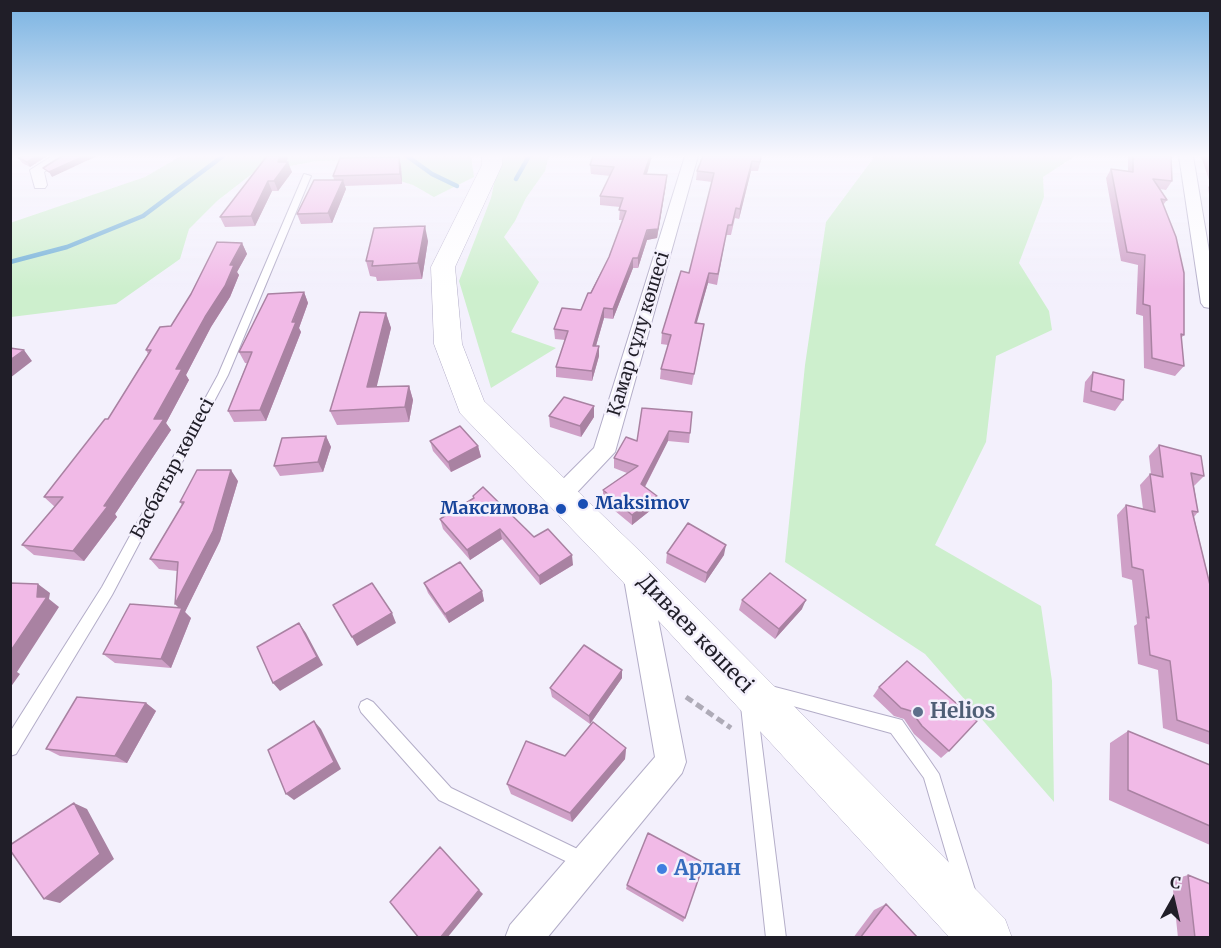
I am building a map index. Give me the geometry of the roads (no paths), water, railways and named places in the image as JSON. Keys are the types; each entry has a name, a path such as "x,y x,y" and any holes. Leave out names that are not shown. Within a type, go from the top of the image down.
{"street":[{"name":"Диваев көшесі","path":"475,200 443,267 448,344 471,406 636,571 982,933"},
{"name":"Қамар сұлу көшесі","path":"560,496 604,452 679,200"},
{"path":"1193,200 1210,303"},
{"path":"523,938 671,762 636,571"}],"lane":[{"name":"Басбатыр көшесі","path":"10,748 107,591 223,375 297,200"},
{"path":"776,938 747,687 896,726 931,774 982,933"},
{"path":"367,706 445,794 587,862"}],"waterway":[{"path":"10,262 67,247 143,216 164,200"}],"place":[{"name":"Maksimov","path":"583,504"},
{"name":"Максимова","path":"561,509"},
{"name":"Helios","path":"918,712"},
{"name":"Арлан","path":"662,869"}]}
